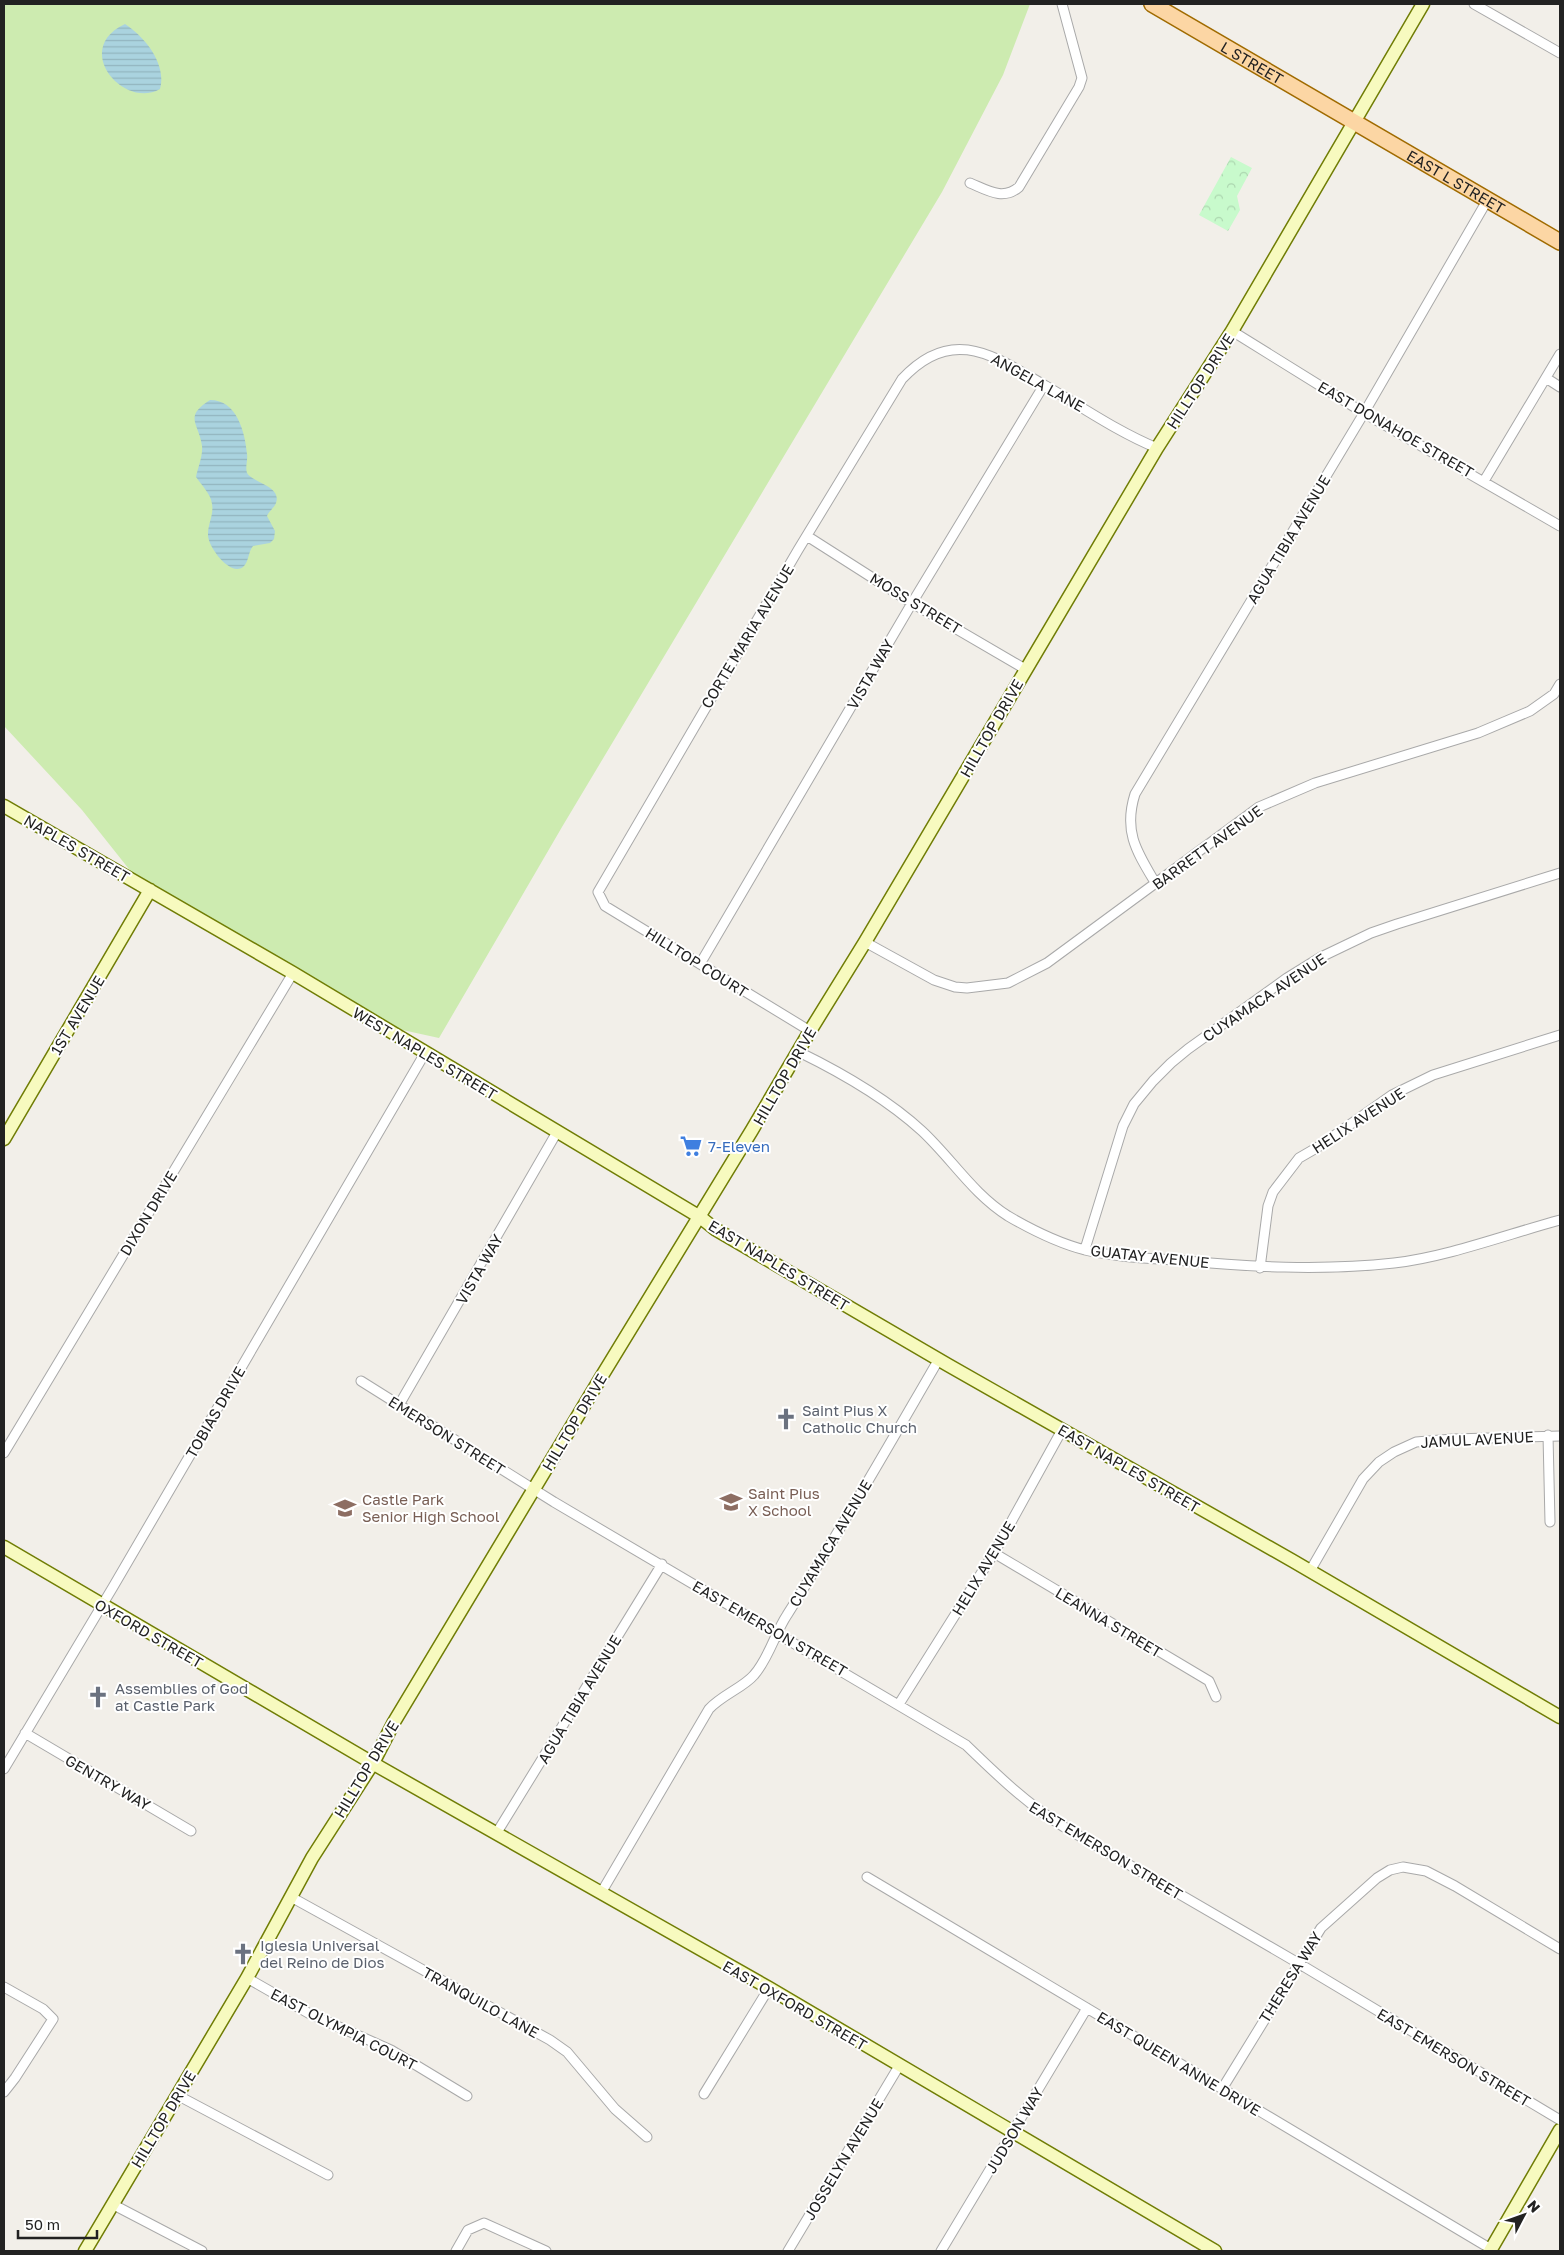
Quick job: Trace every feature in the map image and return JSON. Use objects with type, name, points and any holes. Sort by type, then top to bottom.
[{"type":"main road","name":"L STREET","points":[[1152,4],[1354,121]]},
{"type":"main road","name":"EAST L STREET","points":[[1354,121],[1560,242]]},
{"type":"street","points":[[970,183],[998,195],[1012,193],[1019,187],[1079,87],[1082,78],[1062,4]]},
{"type":"street","name":"HILLTOP DRIVE","points":[[85,2251],[247,1978],[312,1858],[373,1763],[394,1722],[700,1217],[799,1052],[810,1030],[865,942],[1157,448],[1232,331],[1423,4]]},
{"type":"street","points":[[1474,4],[1560,53]]},
{"type":"street","name":"AGUA TIBIA AVENUE","points":[[1156,884],[1137,853],[1131,835],[1130,814],[1135,794],[1364,413],[1488,199]]},
{"type":"street","name":"EAST DONAHOE STREET","points":[[1232,331],[1364,413],[1484,480],[1560,526]]},
{"type":"street","name":"ANGELA LANE","points":[[895,391],[902,379],[917,364],[935,355],[955,350],[976,351],[989,354],[1021,370],[1142,442],[1157,448]]},
{"type":"street","points":[[1484,480],[1560,354]]},
{"type":"street","points":[[1546,378],[1560,387]]},
{"type":"street","name":"VISTA WAY","points":[[700,964],[912,603],[1044,385]]},
{"type":"street","name":"CORTE MARIA AVENUE","points":[[602,883],[895,391]]},
{"type":"street","name":"MOSS STREET","points":[[807,536],[912,603],[1026,669]]},
{"type":"street","name":"BARRETT AVENUE","points":[[865,942],[934,980],[968,988],[1008,983],[1047,963],[1259,807],[1315,783],[1478,733],[1530,711],[1554,694],[1560,684]]},
{"type":"street","name":"NAPLES STREET","points":[[4,806],[150,890]]},
{"type":"street","name":"CUYAMACA AVENUE","points":[[1084,1250],[1123,1126],[1134,1104],[1170,1063],[1287,978],[1321,957],[1371,933],[1396,924],[1560,874]]},
{"type":"street","name":"HILLTOP COURT","points":[[602,883],[598,892],[605,906],[810,1030]]},
{"type":"street","name":"WEST NAPLES STREET","points":[[150,890],[700,1217]]},
{"type":"street","name":"1ST AVENUE","points":[[4,1139],[150,890]]},
{"type":"street","name":"DIXON DRIVE","points":[[4,1453],[292,973]]},
{"type":"street","name":"HELIX AVENUE","points":[[1260,1268],[1271,1199],[1282,1180],[1299,1158],[1318,1147],[1392,1095],[1433,1075],[1560,1035]]},
{"type":"street","name":"GUATAY AVENUE","points":[[799,1052],[872,1092],[903,1116],[931,1140],[983,1198],[1009,1216],[1056,1240],[1084,1250],[1260,1268],[1351,1268],[1427,1258],[1560,1220]]},
{"type":"street","name":"TOBIAS DRIVE","points":[[4,1769],[102,1606],[425,1054]]},
{"type":"street","name":"VISTA WAY","points":[[399,1405],[557,1132]]},
{"type":"street","name":"EAST NAPLES STREET","points":[[700,1217],[715,1229],[1560,1717]]},
{"type":"street","name":"CUYAMACA AVENUE","points":[[601,1893],[709,1709],[719,1698],[754,1676],[777,1632],[939,1359]]},
{"type":"street","name":"EMERSON STREET","points":[[360,1381],[534,1489]]},
{"type":"street","name":"HELIX AVENUE","points":[[899,1704],[994,1553],[1062,1430]]},
{"type":"street","points":[[1548,1435],[1550,1522]]},
{"type":"street","name":"JAMUL AVENUE","points":[[1310,1572],[1362,1479],[1379,1462],[1394,1452],[1416,1442],[1453,1438],[1560,1436]]},
{"type":"street","name":"EAST EMERSON STREET","points":[[534,1489],[966,1745],[1010,1788],[1040,1812],[1298,1963],[1560,2120]]},
{"type":"street","name":"OXFORD STREET","points":[[4,1547],[373,1763]]},
{"type":"street","name":"LEANNA STREET","points":[[994,1553],[1208,1681],[1216,1698]]},
{"type":"street","name":"AGUA TIBIA AVENUE","points":[[496,1834],[662,1564]]},
{"type":"street","name":"GENTRY WAY","points":[[24,1733],[191,1831]]},
{"type":"street","name":"EAST OXFORD STREET","points":[[373,1763],[770,1988],[899,2066],[1215,2251]]},
{"type":"street","name":"THERESA WAY","points":[[1222,2089],[1320,1928],[1377,1878],[1390,1870],[1403,1868],[1426,1871],[1455,1886],[1560,1949]]},
{"type":"street","name":"EAST QUEEN ANNE DRIVE","points":[[867,1877],[1491,2250]]},
{"type":"street","name":"TRANQUILO LANE","points":[[291,1898],[550,2040],[566,2052],[615,2109],[647,2137]]},
{"type":"street","name":"EAST OLYMPIA COURT","points":[[247,1978],[310,2014],[390,2050],[468,2096]]},
{"type":"street","points":[[4,1987],[43,2009],[53,2019],[4,2092]]},
{"type":"street","points":[[704,2094],[770,1988]]},
{"type":"street","name":"JUDSON WAY","points":[[941,2251],[1087,2008]]},
{"type":"street","name":"JOSSELYN AVENUE","points":[[788,2251],[899,2066]]},
{"type":"street","points":[[177,2095],[328,2175]]},
{"type":"street","points":[[1491,2250],[1560,2130]]},
{"type":"street","points":[[112,2204],[202,2251]]},
{"type":"street","points":[[456,2251],[468,2230],[484,2223],[546,2251]]},
{"type":"green space","points":[[4,4],[1030,4],[1003,75],[942,192],[562,827],[439,1038],[366,1022],[148,893],[82,810],[4,726]]},
{"type":"green space","points":[[1231,157],[1252,168],[1237,196],[1240,210],[1228,231],[1199,215]]},
{"type":"water","points":[[125,24],[140,36],[153,52],[160,70],[160,89],[146,93],[132,91],[119,84],[109,74],[103,61],[103,48],[110,35]]},
{"type":"water","points":[[210,400],[219,401],[233,411],[242,427],[246,445],[247,473],[271,489],[277,497],[275,505],[267,516],[275,531],[274,539],[270,543],[253,546],[245,565],[238,569],[232,568],[220,559],[211,546],[208,534],[212,512],[211,500],[196,477],[202,446],[195,416],[197,411]]},
{"type":"place","name":"7-Eleven","points":[[691,1146]]},
{"type":"place","name":"Saint Pius X Catholic Church","points":[[786,1419]]},
{"type":"place","name":"Saint Pius X School","points":[[731,1502]]},
{"type":"place","name":"Castle Park Senior High School","points":[[345,1508]]},
{"type":"place","name":"Assemblies of God at Castle Park","points":[[98,1697]]},
{"type":"place","name":"Iglesia Universal del Reino de Dios","points":[[243,1954]]}]
